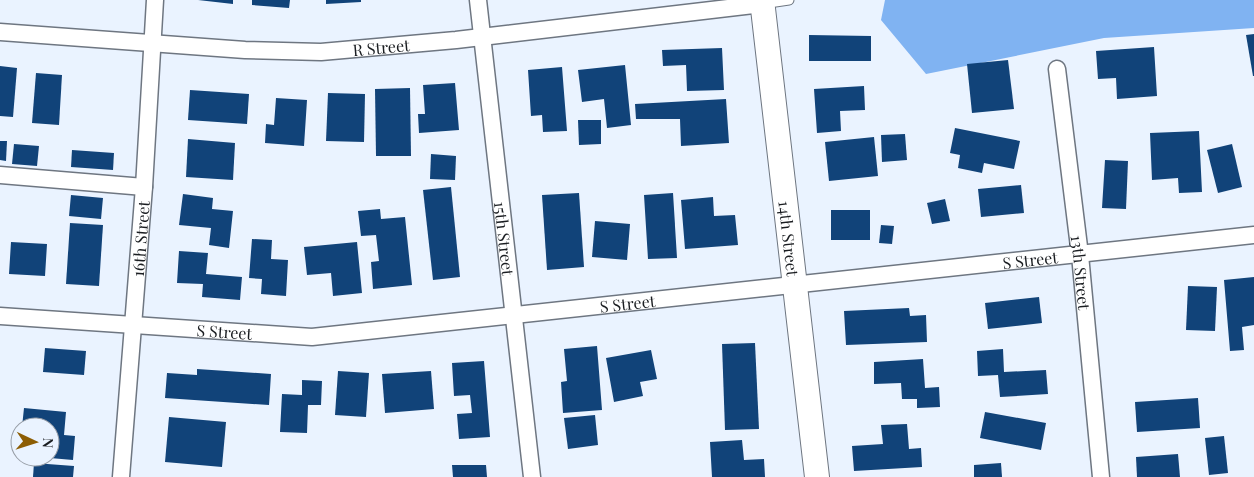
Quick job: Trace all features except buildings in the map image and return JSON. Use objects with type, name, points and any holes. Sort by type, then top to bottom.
[{"type":"street","name":"16th Street","points":[[121,477],[144,186],[155,0]]},
{"type":"street","name":"15th Street","points":[[478,0],[532,477]]},
{"type":"street","name":"R Street","points":[[0,32],[304,53],[482,37],[762,2]]},
{"type":"street","name":"14th Street","points":[[762,2],[817,477]]},
{"type":"street","name":"13th Street","points":[[1056,69],[1080,255],[1101,477]]},
{"type":"street","points":[[0,175],[144,186]]},
{"type":"street","name":"S Street","points":[[0,316],[312,337],[1254,235]]},
{"type":"lane","points":[[762,2],[790,0]]},
{"type":"shaded area","points":[[885,0],[1254,0],[1254,28],[1104,38],[926,74],[881,20]]}]
